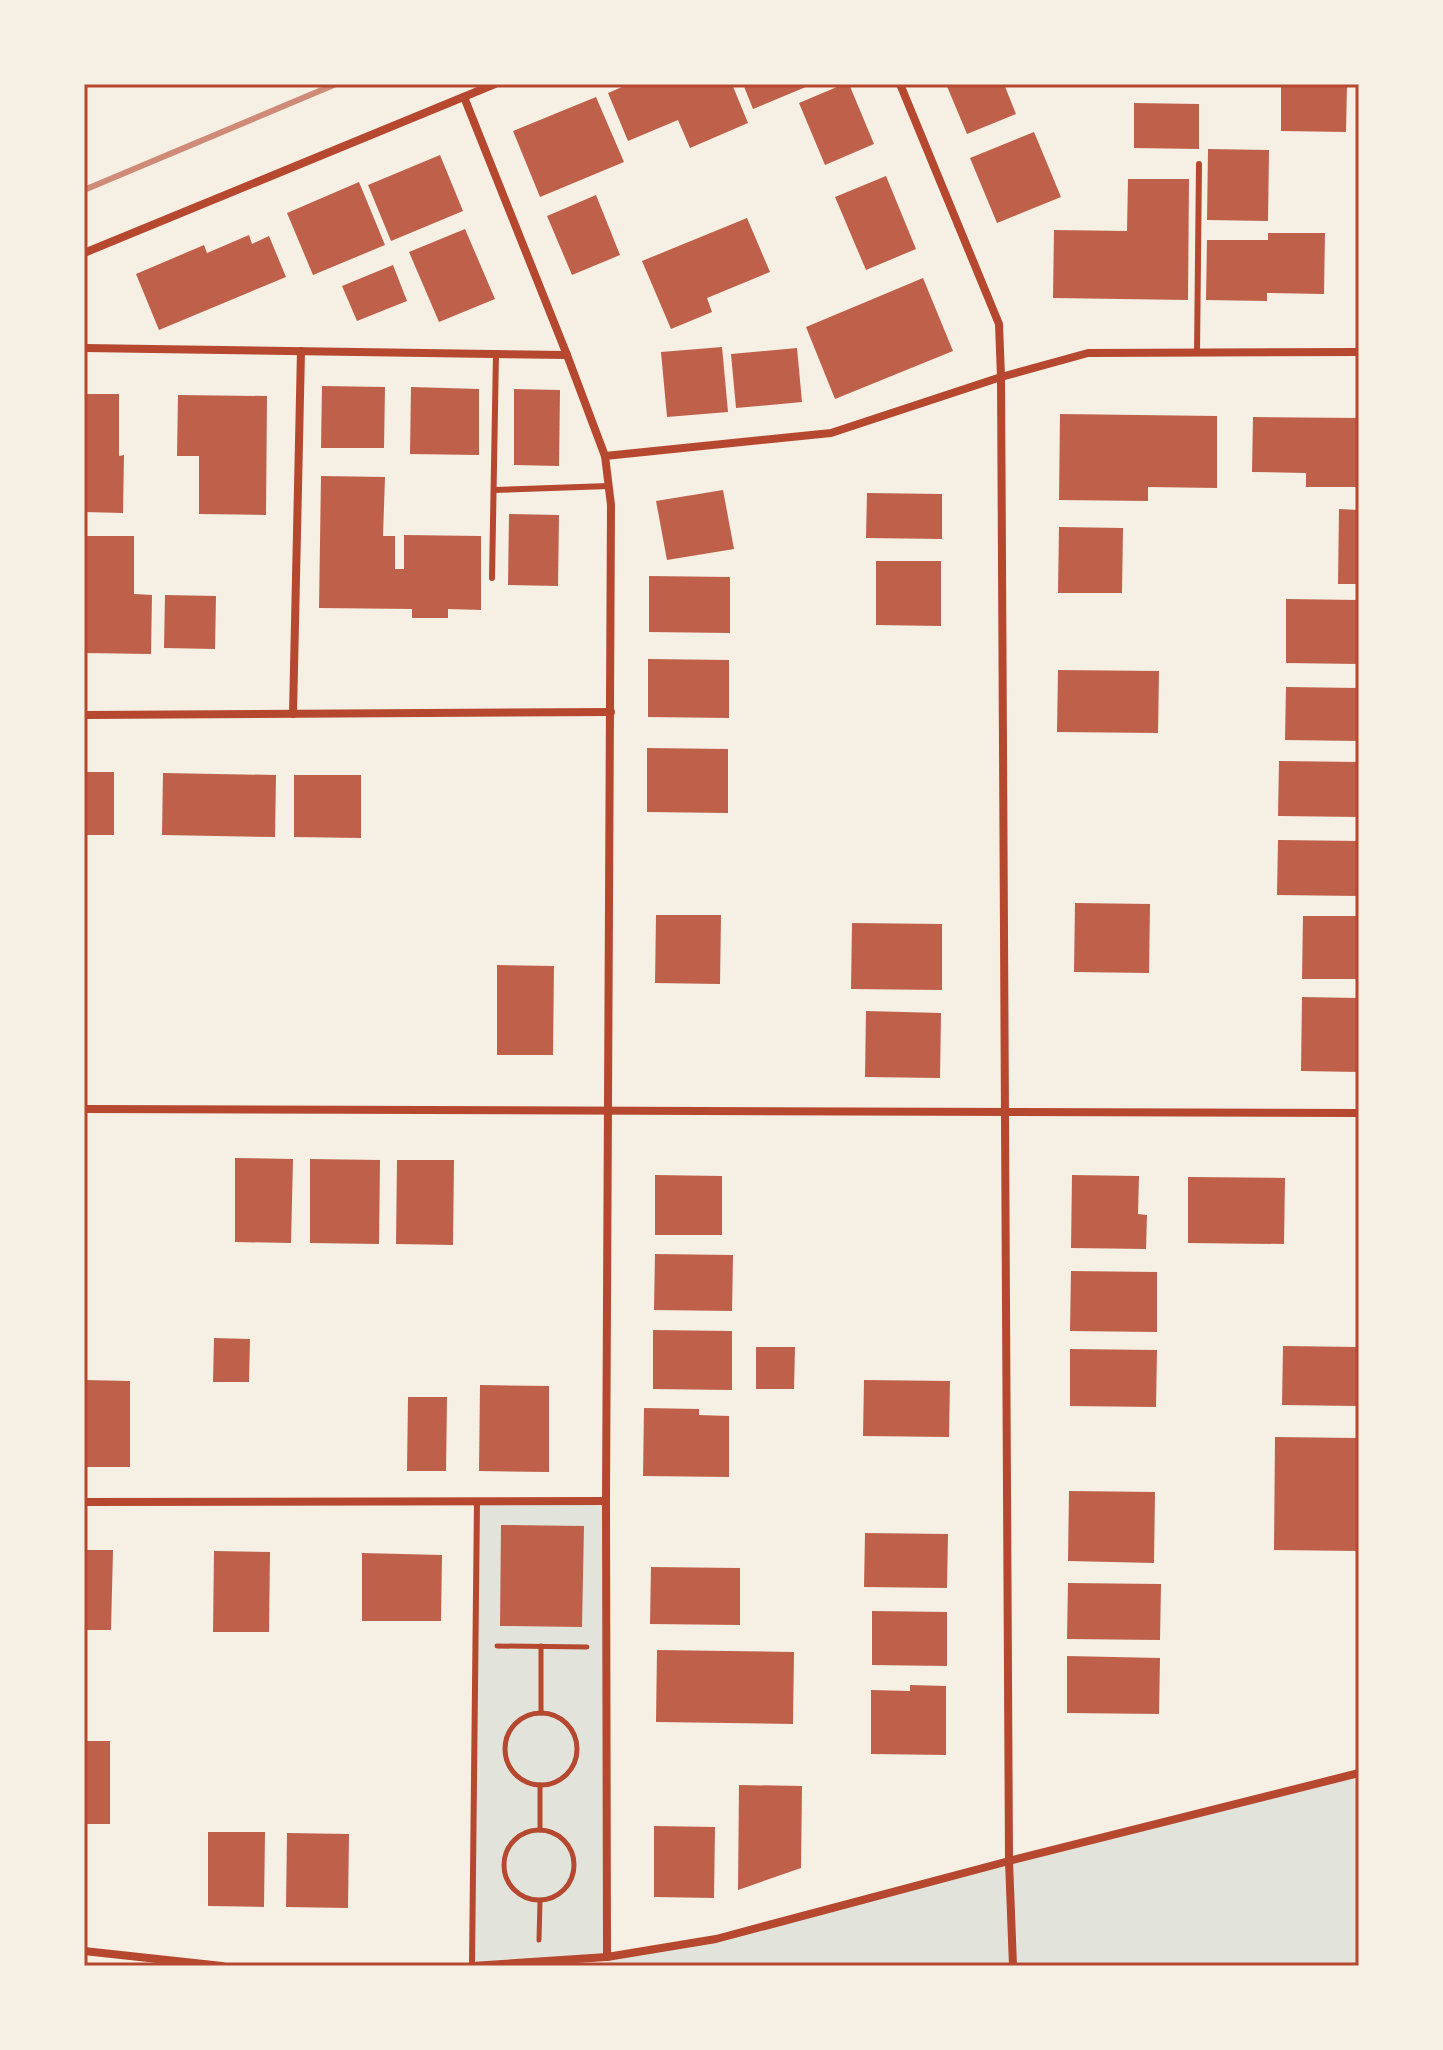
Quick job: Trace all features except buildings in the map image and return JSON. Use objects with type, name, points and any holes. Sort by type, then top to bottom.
[{"type":"street","points":[[84,253],[495,84]]},
{"type":"street","points":[[900,84],[999,324],[1009,1861],[1013,1966]]},
{"type":"street","points":[[464,97],[605,456],[611,505],[607,1957]]},
{"type":"street","points":[[84,348],[567,355]]},
{"type":"street","points":[[293,714],[301,351]]},
{"type":"street","points":[[605,456],[831,433],[1001,377],[1088,353],[1359,352]]},
{"type":"street","points":[[84,715],[611,712]]},
{"type":"street","points":[[84,1109],[1359,1113]]},
{"type":"street","points":[[84,1502],[606,1501]]},
{"type":"street","points":[[472,1966],[607,1957],[716,1939],[1359,1773]]},
{"type":"street","points":[[84,1951],[222,1966]]},
{"type":"lane","points":[[1197,353],[1199,164]]},
{"type":"lane","points":[[492,578],[496,353]]},
{"type":"lane","points":[[494,490],[609,486]]},
{"type":"lane","points":[[472,1966],[477,1501]]},
{"type":"path","points":[[476,1645],[606,1648]]},
{"type":"path","points":[[541,1646],[541,1713]]},
{"type":"path","points":[[541,1713],[552,1715],[570,1728],[577,1749],[570,1770],[552,1783],[540,1785],[520,1778],[512,1769],[505,1749],[507,1738],[520,1720],[541,1713]]},
{"type":"path","points":[[540,1785],[540,1830]]},
{"type":"path","points":[[540,1830],[561,1836],[573,1855],[575,1866],[573,1877],[560,1894],[540,1901],[518,1894],[505,1876],[503,1865],[505,1854],[519,1836],[540,1830]]},
{"type":"path","points":[[539,1961],[540,1901]]},
{"type":"shaded area","points":[[477,1501],[606,1501],[607,1956],[716,1939],[1359,1773],[1359,1966],[607,1966],[607,1957],[472,1966]]},
{"type":"railway","points":[[84,190],[336,84]]}]
